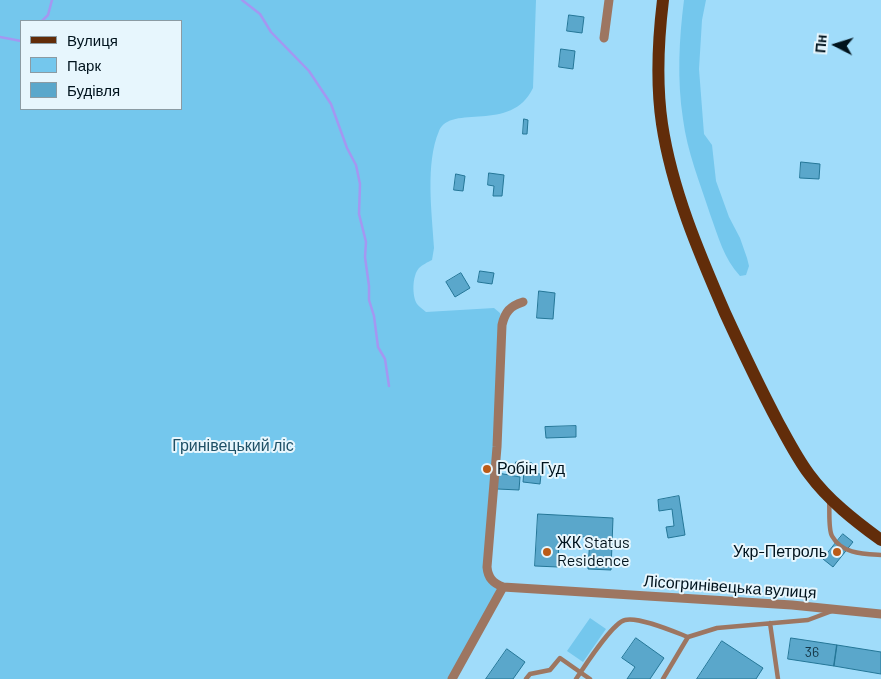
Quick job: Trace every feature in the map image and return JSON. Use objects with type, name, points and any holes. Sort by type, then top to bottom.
[{"type":"main road","points":[[662,0],[659,31],[658,88],[662,125],[682,206],[710,277],[744,356],[794,450],[810,475],[855,522],[881,540]]},
{"type":"street","points":[[604,38],[610,0]]},
{"type":"street","points":[[452,679],[503,586],[495,584],[488,575],[487,567],[497,448],[502,325],[504,315],[508,309],[524,302]]},
{"type":"street","name":"Лісогринівецька вулиця","points":[[503,586],[792,605],[881,614]]},
{"type":"lane","points":[[829,497],[831,534],[837,541],[852,553],[881,555]]},
{"type":"lane","points":[[576,679],[616,624],[626,619],[652,624],[688,637],[717,628],[808,620],[835,609]]},
{"type":"lane","points":[[770,623],[778,679]]},
{"type":"lane","points":[[663,679],[688,637]]},
{"type":"lane","points":[[526,679],[530,674],[550,670],[560,658],[590,679]]},
{"type":"green space","name":"Гринівецький ліс","points":[[0,0],[536,0],[533,88],[523,102],[511,110],[497,114],[456,119],[446,123],[439,131],[432,158],[431,173],[434,248],[432,260],[419,268],[414,281],[415,300],[426,312],[494,308],[500,313],[502,325],[488,575],[503,587],[452,679],[0,679]]},
{"type":"green space","points":[[684,0],[706,0],[702,20],[699,69],[704,134],[712,145],[716,181],[747,258],[749,266],[746,275],[740,276],[734,269],[722,247],[698,179],[685,131],[679,74]]},
{"type":"green space","points":[[590,618],[606,629],[583,662],[567,651]]},
{"type":"building","points":[[569,15],[584,17],[582,33],[567,31]]},
{"type":"building","points":[[561,49],[575,51],[573,69],[559,67]]},
{"type":"building","points":[[524,119],[528,120],[527,134],[523,134]]},
{"type":"building","points":[[801,162],[820,164],[819,179],[800,178]]},
{"type":"building","points":[[489,173],[504,175],[502,196],[493,196],[494,186],[488,185]]},
{"type":"building","points":[[456,174],[465,176],[463,191],[454,190]]},
{"type":"building","points":[[480,271],[494,273],[492,284],[478,282]]},
{"type":"building","points":[[461,273],[470,288],[455,297],[446,282]]},
{"type":"building","points":[[539,291],[555,293],[553,319],[537,318]]},
{"type":"building","points":[[576,426],[576,437],[546,438],[545,427]]},
{"type":"building","points":[[516,462],[532,463],[531,473],[541,474],[540,484],[523,482],[524,471],[515,470]]},
{"type":"building","points":[[498,473],[520,477],[519,490],[497,489]]},
{"type":"building","points":[[679,496],[685,535],[668,538],[666,527],[674,526],[672,509],[659,511],[658,500]]},
{"type":"building","name":"ЖК Status Residence","points":[[538,514],[613,518],[611,570],[588,569],[590,537],[559,536],[558,567],[535,566]]},
{"type":"building","points":[[843,534],[853,542],[833,567],[823,559]]},
{"type":"building","points":[[636,638],[664,658],[650,679],[627,679],[635,667],[622,658]]},
{"type":"building","points":[[791,638],[837,645],[834,666],[788,659]]},
{"type":"building","points":[[722,641],[763,668],[756,679],[697,679]]},
{"type":"building","points":[[837,645],[881,652],[881,674],[834,666]]},
{"type":"building","points":[[507,649],[525,662],[513,679],[486,679]]},
{"type":"waterway","points":[[43,20],[48,15],[52,0]]},
{"type":"waterway","points":[[242,0],[260,14],[271,32],[309,71],[331,104],[347,148],[356,165],[360,184],[359,214],[366,242],[365,257],[369,300],[374,316],[378,347],[385,359],[389,386]]},
{"type":"waterway","points":[[0,37],[20,41]]},
{"type":"place","name":"Робін Гуд","points":[[487,469]]},
{"type":"place","name":"ЖК Status Residence","points":[[547,552]]},
{"type":"place","name":"Укр-Петроль","points":[[837,552]]}]
